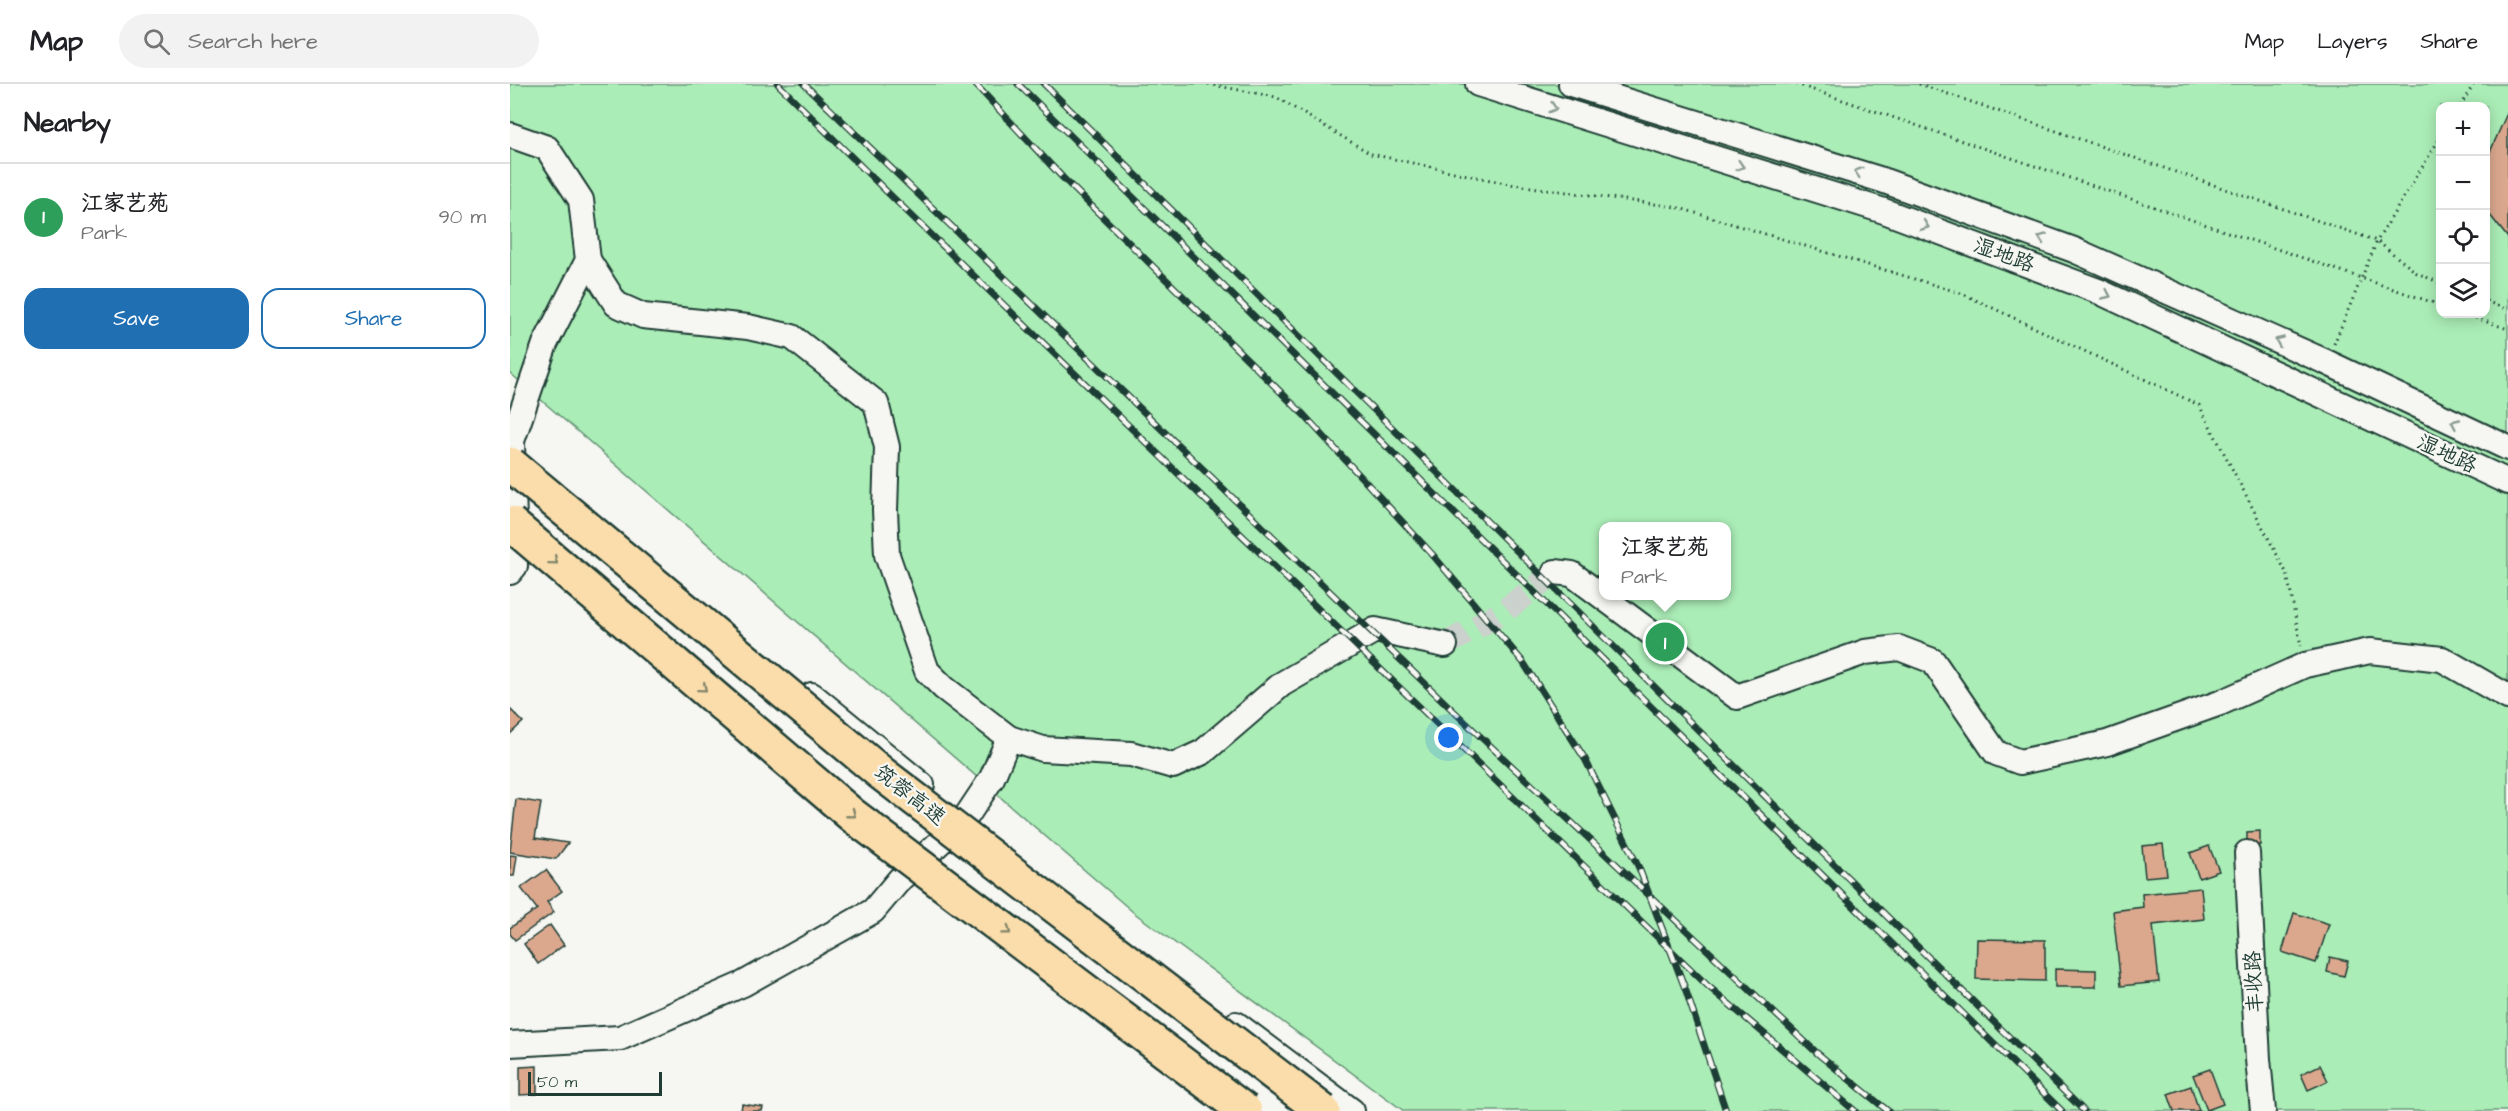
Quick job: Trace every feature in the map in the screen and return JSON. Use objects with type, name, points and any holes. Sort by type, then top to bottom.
[{"type":"highway","name":"筑蓉高速","points":[[511,452],[881,773],[1323,1111]]},
{"type":"highway","points":[[510,523],[852,815],[1245,1111]]},
{"type":"street","name":"湿地路","points":[[1478,84],[1884,211],[2098,291],[2508,482]]},
{"type":"street","name":"湿地路","points":[[1571,84],[1882,180],[2074,250],[2326,362],[2508,448]]},
{"type":"street","points":[[510,135],[547,148],[581,200],[588,260],[616,304],[643,316],[748,327],[792,337],[876,403],[887,447],[886,555],[927,671],[944,688],[1009,738],[1043,749],[1131,754],[1173,766],[1203,752],[1282,684],[1375,630],[1445,645]]},
{"type":"street","points":[[510,572],[515,566],[512,441],[545,344],[588,260]]},
{"type":"street","points":[[511,452],[964,820],[1352,1111]]},
{"type":"street","points":[[1554,572],[1572,574],[1599,594]]},
{"type":"street","points":[[1607,600],[1737,697],[1865,652],[1899,648],[1933,661],[1996,753],[2020,762],[2107,743],[2220,703],[2305,666],[2370,651],[2442,659],[2508,698]]},
{"type":"street","points":[[510,1044],[620,1038],[743,984],[873,911],[900,879],[964,820],[993,778],[1009,738]]},
{"type":"street","name":"丰收路","points":[[2247,853],[2263,1111]]},
{"type":"path","points":[[1208,84],[1276,97],[1371,154],[1509,184],[1676,207],[1961,293],[2199,405],[2287,574],[2305,666]]},
{"type":"path","points":[[1796,84],[2436,304]]},
{"type":"path","points":[[1919,84],[2377,241],[2416,273],[2436,281]]},
{"type":"path","points":[[2463,102],[2474,84]]},
{"type":"path","points":[[2326,362],[2377,241],[2436,145]]},
{"type":"path","points":[[2490,303],[2508,310]]},
{"type":"path","points":[[2476,318],[2508,329]]},
{"type":"green space","points":[[510,84],[2508,84],[2508,1111],[1404,1111],[1133,912],[510,373]]},
{"type":"building","points":[[2508,111],[2508,238],[2490,215],[2490,152]]},
{"type":"building","points":[[510,709],[523,722],[510,734]]},
{"type":"building","points":[[516,799],[541,803],[535,838],[568,843],[556,859],[510,852]]},
{"type":"building","points":[[2260,831],[2260,845],[2247,846],[2247,832]]},
{"type":"building","points":[[2163,844],[2167,875],[2145,877],[2142,846]]},
{"type":"building","points":[[2209,846],[2219,871],[2199,878],[2190,853]]},
{"type":"building","points":[[510,855],[517,856],[514,876],[510,876]]},
{"type":"building","points":[[546,870],[562,891],[547,902],[554,912],[515,940],[510,934],[510,928],[537,909],[521,888]]},
{"type":"building","points":[[2201,888],[2204,919],[2153,925],[2159,982],[2121,986],[2113,911],[2143,907],[2142,894]]},
{"type":"building","points":[[2294,913],[2329,924],[2316,963],[2282,952]]},
{"type":"building","points":[[550,925],[564,945],[538,964],[524,944]]},
{"type":"building","points":[[1977,939],[2045,940],[2045,981],[1976,979]]},
{"type":"building","points":[[2330,957],[2348,961],[2344,976],[2327,972]]},
{"type":"building","points":[[2055,969],[2096,970],[2096,987],[2055,987]]},
{"type":"building","points":[[2320,1065],[2328,1081],[2308,1090],[2301,1074]]},
{"type":"building","points":[[537,1066],[537,1094],[520,1095],[520,1067]]},
{"type":"building","points":[[2210,1069],[2223,1104],[2207,1110],[2193,1075]]},
{"type":"building","points":[[2191,1086],[2199,1111],[2174,1111],[2168,1094]]},
{"type":"building","points":[[742,1104],[763,1107],[762,1111],[741,1111]]},
{"type":"tunnel","points":[[1445,645],[1504,611],[1555,572]]},
{"type":"railway","points":[[778,84],[1708,986],[1855,1111]]},
{"type":"railway","points":[[804,84],[1466,723],[1817,1053],[1888,1111]]},
{"type":"railway","points":[[975,84],[1063,178],[1304,415],[1432,554],[1523,662],[1585,759],[1639,868],[1686,991],[1726,1111]]},
{"type":"railway","points":[[1018,84],[2062,1111]]},
{"type":"railway","points":[[1044,84],[2084,1111]]},
{"type":"place","name":"江家艺苑","points":[[1665,642]]}]
